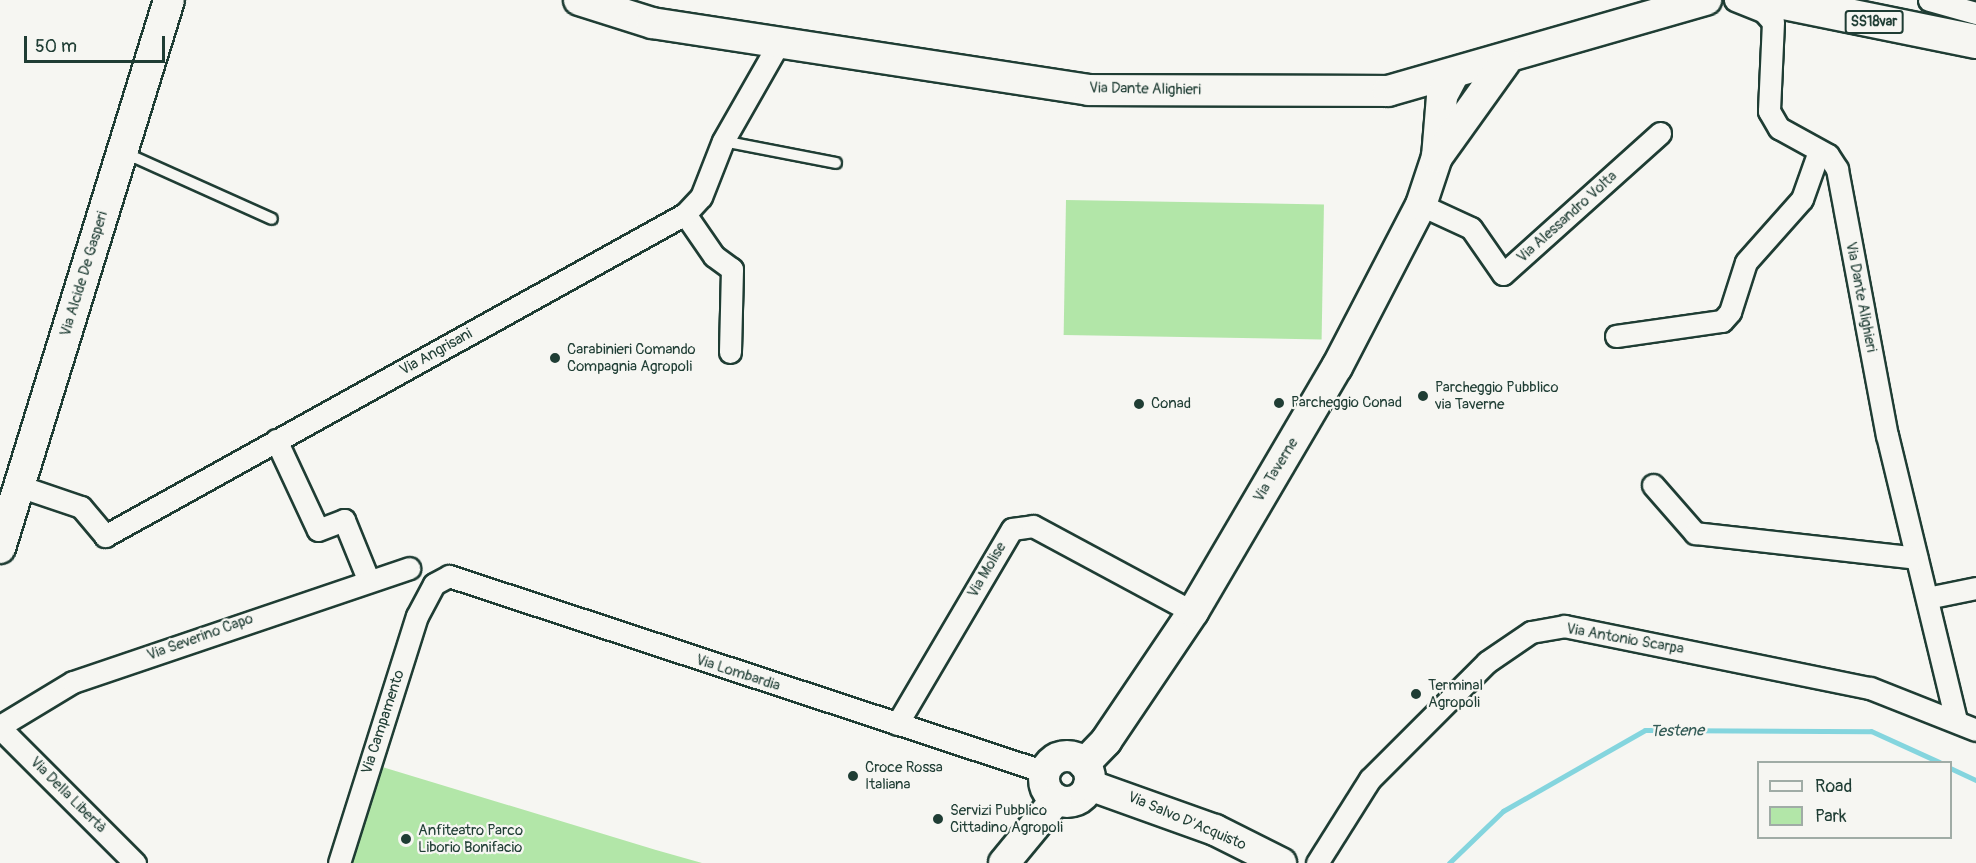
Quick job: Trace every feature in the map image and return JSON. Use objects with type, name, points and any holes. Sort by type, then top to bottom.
[{"type":"highway","name":"SS18var","points":[[1773,0],[1976,41]]},
{"type":"street","name":"Via Alcide De Gasperi","points":[[0,548],[169,0]]},
{"type":"street","name":"Via Dante Alighieri","points":[[579,0],[652,23],[1088,90],[1388,91],[1505,62],[1706,0]]},
{"type":"street","name":"Via Dante Alighieri","points":[[1735,0],[1764,12],[1773,22],[1769,111],[1779,129],[1819,151],[1837,168],[1887,435],[1927,598]]},
{"type":"street","points":[[1929,0],[1976,13]]},
{"type":"street","name":"Via Angrisani","points":[[19,486],[81,507],[105,536],[685,214],[701,197],[723,141],[780,41]]},
{"type":"street","name":"Via Taverne","points":[[1087,774],[1106,741],[1193,612],[1337,367],[1421,205],[1444,137],[1505,62]]},
{"type":"street","name":"Via Taverne","points":[[1444,137],[1442,96],[1454,73]]},
{"type":"street","points":[[1388,91],[1430,113],[1444,137]]},
{"type":"street","name":"Via Alessandro Volta","points":[[1421,205],[1471,228],[1503,274],[1659,133]]},
{"type":"street","points":[[1616,336],[1722,321],[1730,312],[1746,262],[1802,199],[1819,151]]},
{"type":"street","points":[[685,214],[698,236],[732,269],[730,352]]},
{"type":"street","points":[[276,440],[318,530],[344,520],[368,579]]},
{"type":"street","points":[[1653,485],[1695,533],[1917,558]]},
{"type":"street","name":"Via Molise","points":[[897,724],[1012,529],[1034,526],[1193,612]]},
{"type":"street","name":"Via Severino Capo","points":[[0,727],[73,682],[368,579],[409,568]]},
{"type":"street","name":"Via Lombardia","points":[[434,584],[449,576],[468,581],[1045,772]]},
{"type":"street","name":"Via Campamento","points":[[339,863],[417,616],[434,584]]},
{"type":"street","points":[[1956,721],[1927,598],[1976,588]]},
{"type":"street","name":"Via Antonio Scarpa","points":[[1317,863],[1371,779],[1486,662],[1531,632],[1564,626],[1814,675],[1870,688],[1976,730]]},
{"type":"street","name":"Via Della Libertà","points":[[0,727],[135,863]]},
{"type":"street","points":[[1065,756],[1087,774],[1076,800],[1056,800],[1044,785],[1045,772],[1065,756]]},
{"type":"street","name":"Via Salvo D'Acquisto","points":[[1087,774],[1204,825],[1281,863]]},
{"type":"street","points":[[1004,863],[1056,800]]},
{"type":"lane","points":[[723,141],[836,163]]},
{"type":"lane","points":[[122,152],[272,219]]},
{"type":"green space","points":[[1066,200],[1324,205],[1322,339],[1064,335]]},
{"type":"green space","points":[[379,766],[656,850],[702,863],[349,863]]},
{"type":"waterway","name":"Testene","points":[[1449,863],[1503,811],[1645,730],[1871,731],[1937,761]]},
{"type":"waterway","name":"Testene","points":[[1952,769],[1976,780]]},
{"type":"place","name":"Carabinieri Comando Compagnia Agropoli","points":[[555,358]]},
{"type":"place","name":"Parcheggio Pubblico via Taverne","points":[[1423,396]]},
{"type":"place","name":"Parcheggio Conad","points":[[1279,403]]},
{"type":"place","name":"Conad","points":[[1139,404]]},
{"type":"place","name":"Terminal Agropoli","points":[[1416,694]]},
{"type":"place","name":"Croce Rossa Italiana","points":[[853,776]]},
{"type":"place","name":"Servizi Pubblico Cittadino Agropoli","points":[[938,819]]},
{"type":"place","name":"Anfiteatro Parco Liborio Bonifacio","points":[[406,839]]}]
